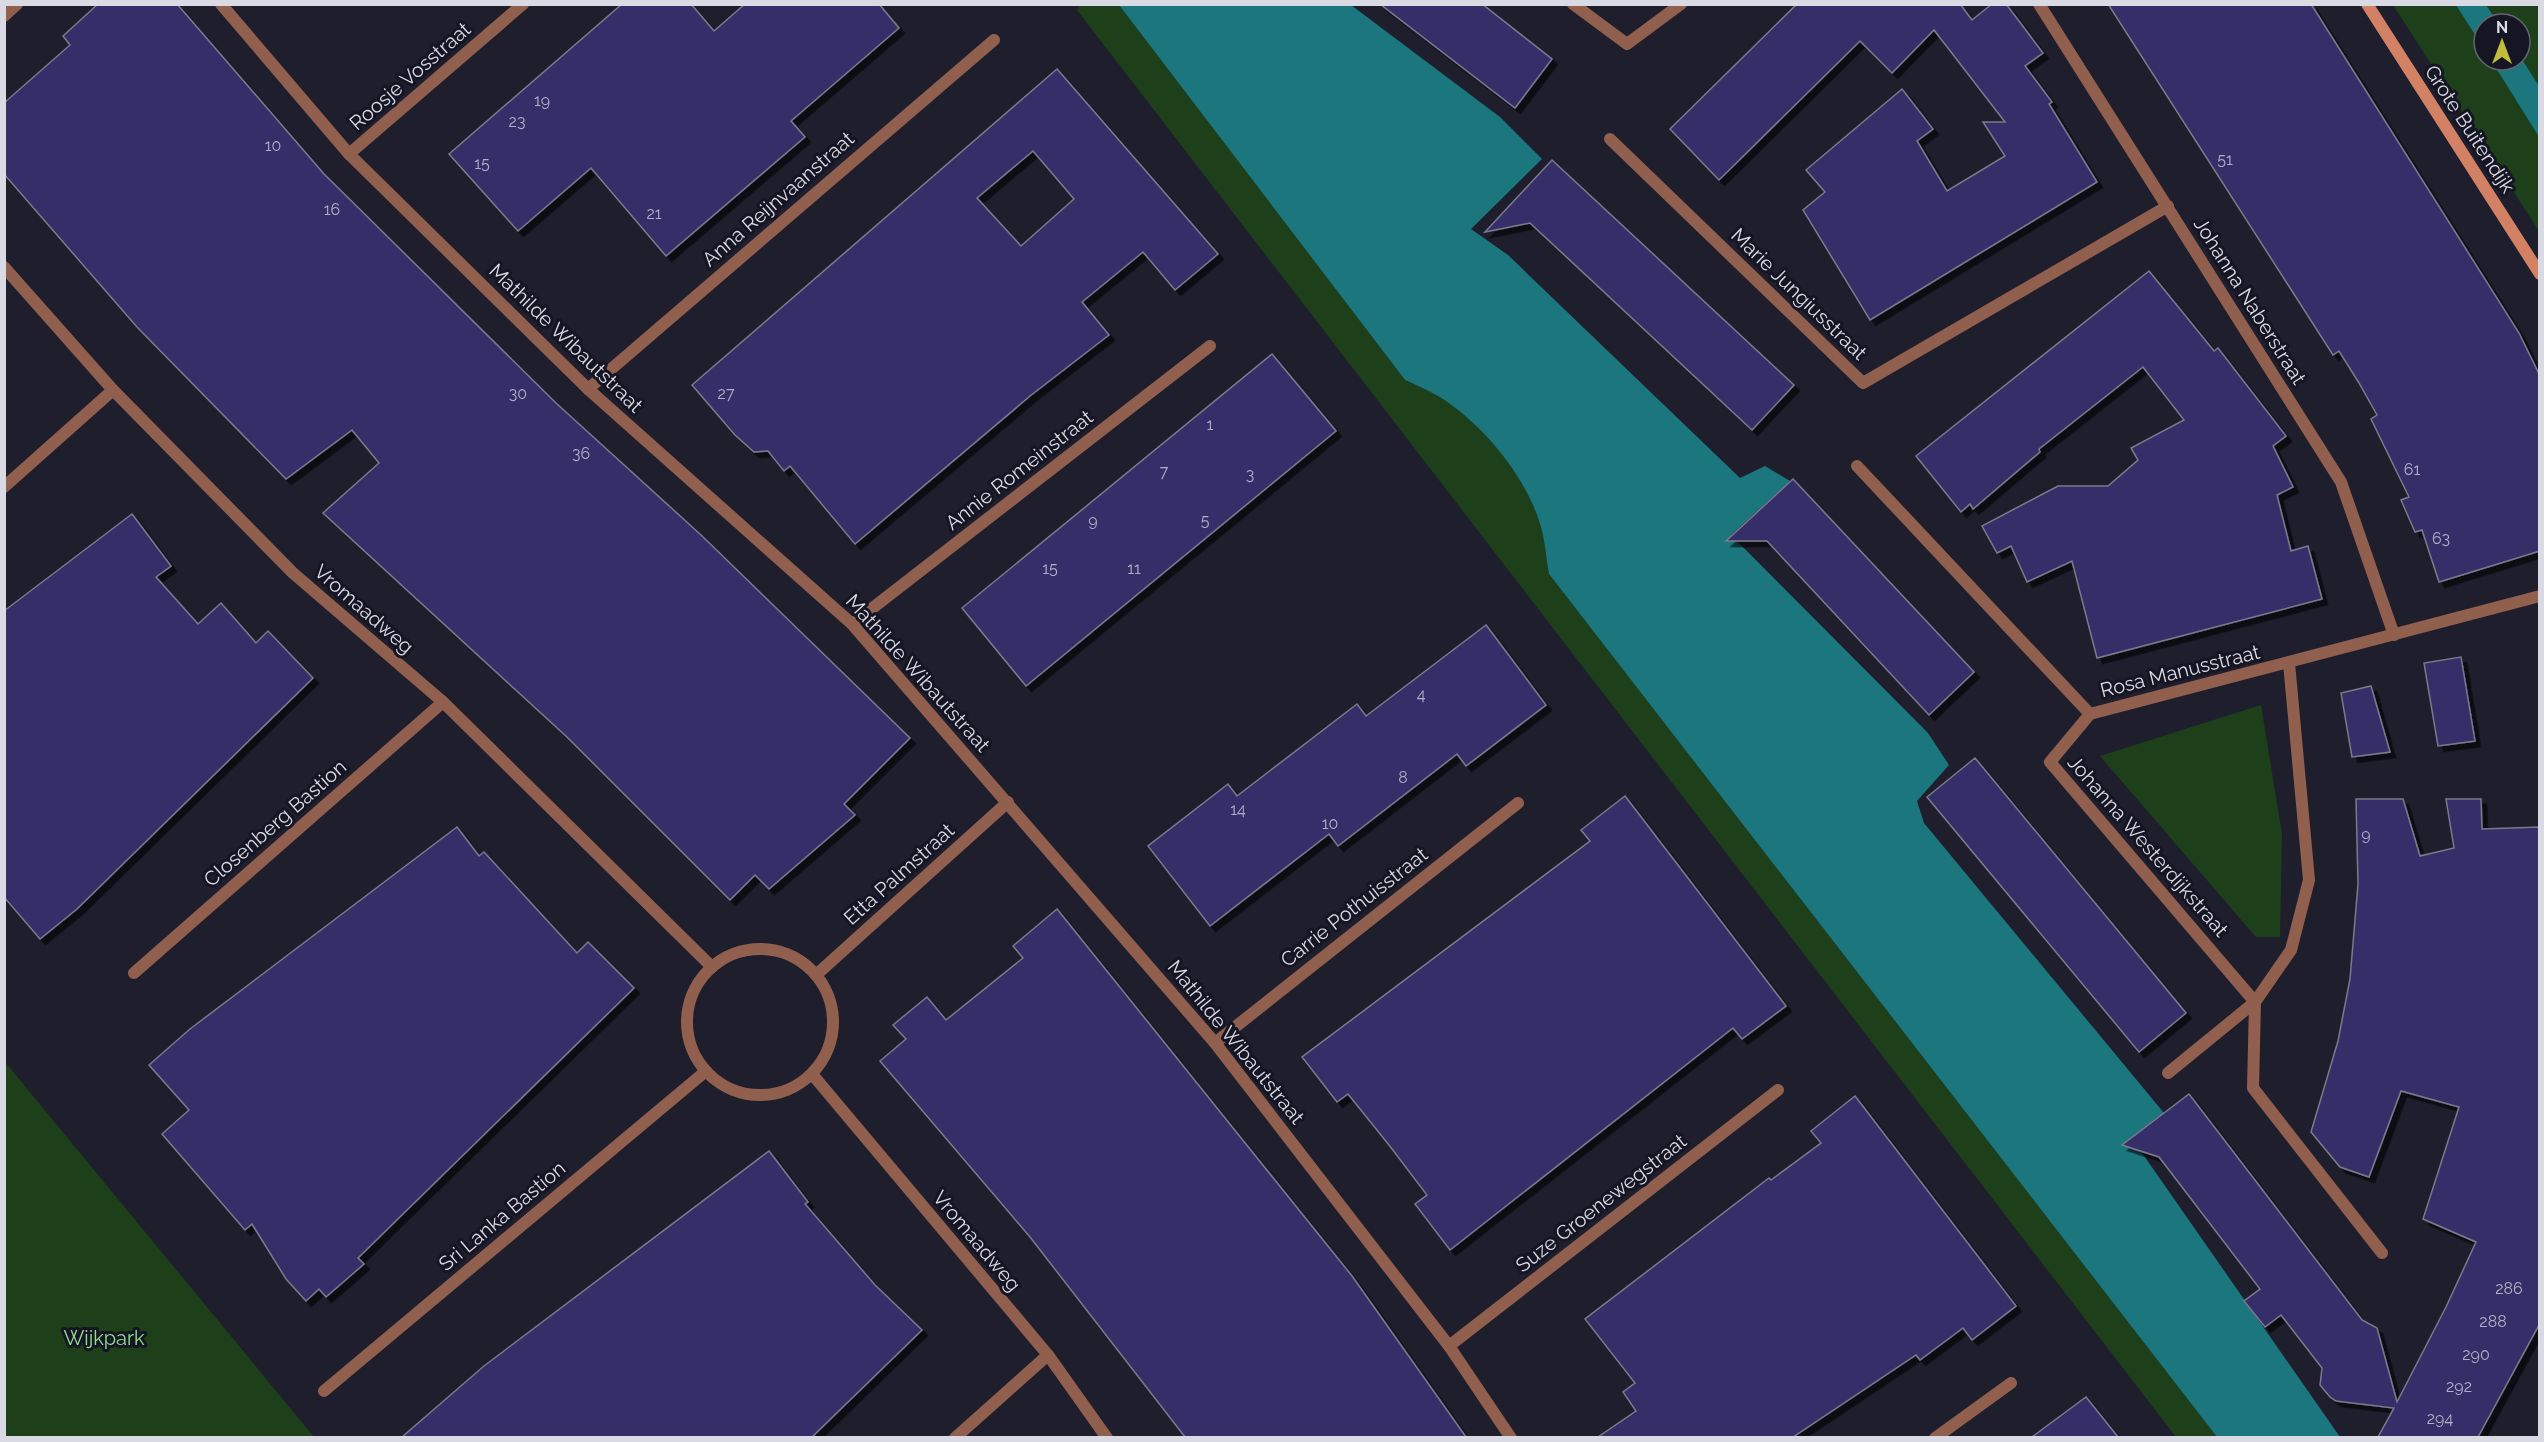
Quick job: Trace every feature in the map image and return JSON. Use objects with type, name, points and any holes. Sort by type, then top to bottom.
[{"type":"street","points":[[4,16],[17,4]]},
{"type":"street","name":"Mathilde Wibautstraat","points":[[221,4],[349,154],[588,389],[852,624],[1215,1042],[1449,1346],[1511,1437]]},
{"type":"street","name":"Roosje Vosstraat","points":[[349,154],[523,4]]},
{"type":"street","points":[[1573,4],[1627,45],[1681,4]]},
{"type":"street","name":"Johanna Naberstraat","points":[[2039,4],[2340,482],[2394,635]]},
{"type":"street","name":"Grote Buitendijk","points":[[2367,4],[2540,274]]},
{"type":"street","name":"Anna Reijnvaanstraat","points":[[588,389],[994,40]]},
{"type":"street","name":"Marie Jungiusstraat","points":[[1610,139],[1863,382],[2168,206]]},
{"type":"street","name":"Vromaadweg","points":[[4,267],[113,390],[293,573],[443,702],[712,967]]},
{"type":"street","name":"Annie Romeinstraat","points":[[852,624],[1210,346]]},
{"type":"street","points":[[4,487],[113,390]]},
{"type":"street","name":"Rosa Manusstraat","points":[[1857,466],[2090,714],[2540,596]]},
{"type":"street","points":[[2168,1073],[2255,1002],[2291,950],[2309,880],[2289,663]]},
{"type":"street","name":"Closenberg Bastion","points":[[134,973],[443,702]]},
{"type":"street","name":"Johanna Westerdijkstraat","points":[[2090,714],[2050,762],[2255,1002]]},
{"type":"street","name":"Etta Palmstraat","points":[[816,975],[1008,802]]},
{"type":"street","name":"Carrie Pothuisstraat","points":[[1215,1042],[1518,803]]},
{"type":"street","points":[[755,949],[772,950],[788,954],[816,975],[831,1002],[833,1031],[826,1055],[812,1074],[798,1085],[783,1092],[760,1095],[737,1092],[720,1084],[706,1071],[695,1055],[689,1037],[687,1016],[692,996],[712,967],[732,954],[755,949]]},
{"type":"street","points":[[2255,1002],[2253,1088],[2382,1253]]},
{"type":"street","name":"Sri Lanka Bastion","points":[[324,1391],[706,1071]]},
{"type":"street","name":"Vromaadweg","points":[[812,1074],[1048,1355],[1107,1437]]},
{"type":"street","name":"Suze Groenewegstraat","points":[[1449,1346],[1778,1090]]},
{"type":"street","points":[[955,1437],[1048,1355]]},
{"type":"street","points":[[1935,1437],[2011,1383]]},
{"type":"green space","points":[[1080,5],[1119,5],[1405,380],[1430,391],[1454,407],[1486,435],[1500,452],[1524,487],[1533,506],[1542,530],[1549,574],[2217,1437],[2176,1437],[1077,10]]},
{"type":"green space","points":[[2393,5],[2456,5],[2472,30],[2472,72],[2498,72],[2539,137],[2539,231]]},
{"type":"green space","points":[[2486,5],[2539,5],[2539,86],[2530,72],[2532,72],[2532,12],[2491,12]]},
{"type":"green space","points":[[2261,705],[2282,834],[2280,937],[2256,937],[2100,756]]},
{"type":"green space","name":"Wijkpark","points":[[5,1062],[314,1437],[5,1437]]},
{"type":"shaded area","points":[[1119,5],[1351,5],[1500,117],[1542,159],[1471,229],[1508,255],[1740,478],[1765,466],[1790,481],[1731,535],[1928,733],[1949,765],[1917,801],[1924,823],[2164,1113],[2133,1140],[2340,1437],[2217,1437],[1549,574],[1542,530],[1533,506],[1513,469],[1500,452],[1486,435],[1454,407],[1405,380]]},
{"type":"shaded area","points":[[2456,5],[2486,5],[2491,12],[2472,12],[2472,30]]},
{"type":"shaded area","points":[[2498,72],[2530,72],[2539,86],[2539,137]]},
{"type":"building","points":[[98,4],[177,4],[324,174],[557,404],[701,535],[910,738],[844,804],[855,815],[769,889],[755,875],[730,900],[567,737],[323,513],[379,463],[352,430],[286,479],[137,327],[4,174],[4,103],[70,45],[63,36]]},
{"type":"building","points":[[622,4],[691,4],[714,31],[745,4],[879,4],[899,28],[791,121],[805,137],[666,256],[591,168],[518,231],[449,154]]},
{"type":"building","points":[[1380,4],[1482,4],[1552,59],[1515,108]]},
{"type":"building","points":[[1797,4],[1960,4],[1972,20],[1992,4],[2006,4],[2043,53],[2025,66],[2052,102],[2049,104],[2097,182],[1870,320],[1803,210],[1825,192],[1806,170],[1902,89],[1933,129],[1917,141],[1947,191],[2005,156],[1983,122],[2005,122],[1934,30],[1892,73],[1860,41],[1719,180],[1670,129]]},
{"type":"building","points":[[2108,4],[2311,4],[2519,333],[2540,376],[2540,551],[2439,582],[2422,530],[2415,532],[2401,500],[2409,497],[2371,419],[2377,415],[2359,383],[2339,351],[2333,355]]},
{"type":"building","points":[[1057,69],[1218,254],[1175,290],[1143,252],[1082,302],[1109,335],[1030,396],[855,544],[790,466],[784,471],[768,451],[754,452],[735,435],[692,385]],"holes":[[[1033,151],[1074,199],[1021,246],[977,198]]]},
{"type":"building","points":[[1552,160],[1794,385],[1752,430],[1530,223],[1485,232]]},
{"type":"building","points":[[2149,271],[2214,351],[2218,348],[2286,436],[2273,446],[2293,487],[2277,495],[2291,551],[2308,546],[2322,599],[2097,658],[2072,561],[2027,582],[2011,546],[1997,553],[1982,526],[2058,486],[2108,486],[2138,460],[2131,448],[2184,420],[2143,367],[2039,449],[2040,452],[1973,509],[1970,504],[1961,512],[1916,456]]},
{"type":"building","points":[[1272,354],[1336,431],[1026,686],[962,608]]},
{"type":"building","points":[[1793,479],[1974,672],[1929,715],[1767,541],[1726,541]]},
{"type":"building","points":[[132,514],[171,566],[156,577],[198,624],[221,603],[256,643],[268,631],[313,678],[77,909],[40,939],[4,897],[4,611]]},
{"type":"building","points":[[1486,625],[1546,705],[1466,766],[1457,754],[1338,846],[1329,834],[1210,926],[1148,846],[1228,784],[1237,796],[1357,704],[1366,716]]},
{"type":"building","points":[[2461,657],[2475,741],[2438,746],[2424,663]]},
{"type":"building","points":[[2371,686],[2390,752],[2352,757],[2341,693]]},
{"type":"building","points":[[1975,758],[2186,1013],[2139,1052],[1927,797]]},
{"type":"building","points":[[1625,796],[1786,1006],[1742,1039],[1733,1028],[1450,1250],[1415,1204],[1427,1195],[1389,1145],[1348,1094],[1337,1102],[1302,1057],[1590,841],[1581,830]]},
{"type":"building","points":[[2356,799],[2403,799],[2420,856],[2454,848],[2446,799],[2481,799],[2482,829],[2540,827],[2540,1323],[2478,1437],[2378,1437],[2394,1408],[2336,1401],[2330,1397],[2320,1385],[2322,1368],[2281,1315],[2265,1327],[2244,1301],[2260,1289],[2159,1157],[2122,1145],[2189,1094],[2362,1320],[2377,1328],[2397,1402],[2446,1307],[2476,1242],[2423,1219],[2459,1107],[2401,1091],[2369,1177],[2340,1167],[2311,1132],[2338,1041],[2350,979],[2358,884]]},
{"type":"building","points":[[457,827],[479,856],[484,852],[577,953],[588,942],[634,988],[358,1258],[364,1264],[326,1297],[319,1289],[306,1301],[286,1279],[252,1224],[245,1230],[162,1134],[189,1110],[149,1065],[190,1029]]},
{"type":"building","points":[[1057,909],[1352,1276],[1466,1437],[1185,1437],[1030,1237],[880,1061],[906,1039],[893,1025],[927,997],[946,1020],[1023,958],[1013,946]]},
{"type":"building","points":[[1855,1096],[2016,1306],[1972,1340],[1963,1328],[1920,1360],[1916,1355],[1793,1437],[1598,1437],[1636,1411],[1623,1392],[1635,1383],[1585,1319],[1769,1178],[1771,1180],[1821,1143],[1811,1131]]},
{"type":"building","points":[[769,1151],[808,1202],[805,1204],[875,1285],[922,1330],[812,1437],[402,1437],[484,1366]]},
{"type":"building","points":[[2086,1397],[2118,1437],[2032,1437]]}]
